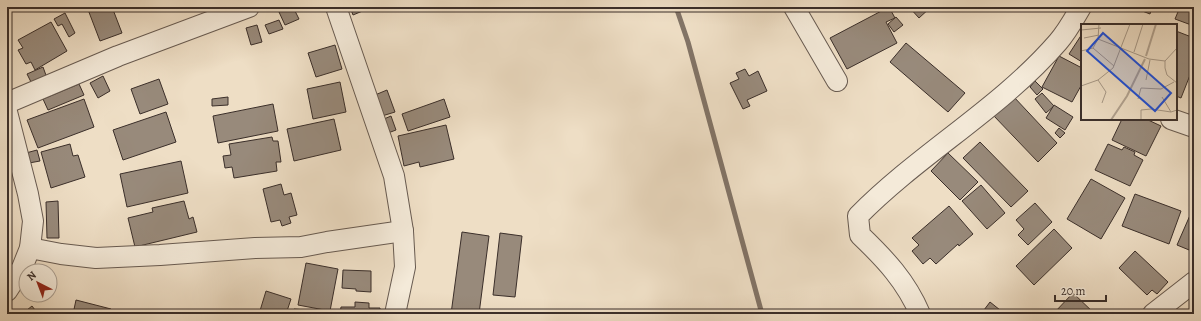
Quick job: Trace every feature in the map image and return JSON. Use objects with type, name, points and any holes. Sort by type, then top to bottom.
[{"type":"street","points":[[7,103],[118,56],[249,7]]},
{"type":"street","points":[[336,7],[394,176],[403,231],[405,267],[395,314]]},
{"type":"street","points":[[794,7],[837,81]]},
{"type":"street","points":[[920,314],[914,300],[904,284],[883,257],[860,235],[858,216],[900,177],[1010,90],[1038,64],[1059,41],[1081,7]]},
{"type":"street","points":[[7,112],[28,194],[33,221],[30,248],[22,268],[7,291]]},
{"type":"street","points":[[1174,120],[1194,127]]},
{"type":"street","points":[[30,248],[61,254],[96,258],[255,248],[301,247],[403,231]]},
{"type":"street","points":[[1153,314],[1194,282]]},
{"type":"building","points":[[87,7],[112,7],[122,33],[100,41]]},
{"type":"building","points":[[289,7],[293,7],[299,19],[285,25],[279,12]]},
{"type":"building","points":[[350,7],[372,7],[353,15]]},
{"type":"building","points":[[889,7],[895,18],[886,22],[897,43],[847,69],[830,38]]},
{"type":"building","points":[[909,7],[931,7],[919,18]]},
{"type":"building","points":[[1132,7],[1152,7],[1150,14]]},
{"type":"building","points":[[1180,7],[1194,7],[1194,26],[1175,19]]},
{"type":"building","points":[[65,13],[75,33],[69,37],[62,24],[58,26],[54,19]]},
{"type":"building","points":[[896,17],[903,25],[894,32],[888,24]]},
{"type":"building","points":[[279,20],[283,29],[269,34],[265,25]]},
{"type":"building","points":[[51,22],[67,51],[35,70],[31,62],[26,64],[18,50],[23,48],[18,40]]},
{"type":"building","points":[[257,25],[262,42],[251,45],[246,28]]},
{"type":"building","points":[[1177,31],[1194,38],[1194,65],[1181,98],[1177,96]]},
{"type":"building","points":[[1081,36],[1081,61],[1069,54]]},
{"type":"building","points":[[906,43],[965,93],[948,112],[890,62]]},
{"type":"building","points":[[335,45],[342,69],[316,77],[308,53]]},
{"type":"building","points":[[1059,56],[1081,67],[1081,86],[1072,102],[1042,87]]},
{"type":"building","points":[[43,67],[47,78],[32,84],[27,74]]},
{"type":"building","points":[[745,69],[749,76],[758,71],[767,91],[747,100],[750,106],[743,109],[730,83],[739,79],[736,73]]},
{"type":"building","points":[[103,76],[110,91],[98,98],[90,83]]},
{"type":"building","points":[[159,79],[168,104],[140,114],[131,89]]},
{"type":"building","points":[[1035,81],[1043,89],[1037,95],[1030,87]]},
{"type":"building","points":[[340,82],[346,112],[313,119],[307,89]]},
{"type":"building","points":[[79,84],[84,95],[48,110],[43,99]]},
{"type":"building","points":[[387,90],[395,112],[382,116],[375,95]]},
{"type":"building","points":[[1042,93],[1054,106],[1046,113],[1035,99]]},
{"type":"building","points":[[1013,96],[1057,143],[1038,162],[993,115]]},
{"type":"building","points":[[228,97],[228,105],[212,106],[212,99]]},
{"type":"building","points":[[84,99],[94,127],[38,148],[27,120]]},
{"type":"building","points":[[444,99],[450,117],[408,131],[402,114]]},
{"type":"building","points":[[273,104],[278,131],[218,143],[213,116]]},
{"type":"building","points":[[1054,105],[1073,117],[1065,130],[1046,118]]},
{"type":"building","points":[[166,112],[176,142],[123,160],[113,130]]},
{"type":"building","points":[[391,116],[396,130],[388,133],[384,119]]},
{"type":"building","points":[[334,119],[341,150],[294,161],[287,129]]},
{"type":"building","points":[[1122,120],[1148,120],[1161,126],[1146,156],[1112,140]]},
{"type":"building","points":[[446,125],[454,159],[420,167],[419,162],[404,166],[398,136]]},
{"type":"building","points":[[1059,128],[1065,133],[1060,138],[1055,133]]},
{"type":"building","points":[[272,137],[273,141],[278,141],[281,162],[276,162],[277,171],[234,178],[232,167],[225,168],[223,156],[231,155],[229,144]]},
{"type":"building","points":[[980,142],[1028,191],[1011,207],[963,158]]},
{"type":"building","points":[[70,144],[73,156],[78,155],[85,177],[51,188],[41,152]]},
{"type":"building","points":[[1108,144],[1122,150],[1124,147],[1135,152],[1134,155],[1143,160],[1130,186],[1095,170]]},
{"type":"building","points":[[37,150],[40,161],[29,163],[26,153]]},
{"type":"building","points":[[948,153],[978,182],[960,200],[931,171]]},
{"type":"building","points":[[181,161],[188,193],[127,207],[120,174]]},
{"type":"building","points":[[1091,179],[1125,198],[1101,239],[1067,219]]},
{"type":"building","points":[[281,184],[284,195],[291,193],[297,215],[289,217],[291,223],[282,226],[280,220],[271,222],[263,189]]},
{"type":"building","points":[[981,185],[1005,213],[987,229],[962,201]]},
{"type":"building","points":[[1135,194],[1181,211],[1169,244],[1122,226]]},
{"type":"building","points":[[58,201],[59,238],[47,238],[46,202]]},
{"type":"building","points":[[184,201],[189,219],[193,217],[197,232],[135,247],[128,218],[153,212],[152,208]]},
{"type":"building","points":[[1035,203],[1052,222],[1028,245],[1018,235],[1024,229],[1016,220]]},
{"type":"building","points":[[949,206],[973,234],[959,246],[958,244],[936,264],[930,258],[923,264],[912,251],[919,245],[912,238]]},
{"type":"building","points":[[1191,213],[1194,215],[1194,252],[1177,245]]},
{"type":"building","points":[[1054,229],[1072,248],[1034,285],[1016,266]]},
{"type":"building","points":[[462,232],[489,236],[479,314],[451,314]]},
{"type":"building","points":[[500,233],[522,236],[515,297],[493,295]]},
{"type":"building","points":[[1135,251],[1168,282],[1157,294],[1152,290],[1147,295],[1119,268]]},
{"type":"building","points":[[306,263],[338,269],[330,311],[298,305]]},
{"type":"building","points":[[343,270],[371,271],[371,292],[342,288]]},
{"type":"building","points":[[266,291],[291,299],[286,314],[259,314]]},
{"type":"building","points":[[1073,293],[1095,314],[1053,314]]},
{"type":"building","points":[[76,300],[111,309],[110,314],[73,314]]},
{"type":"building","points":[[355,302],[369,303],[369,308],[380,308],[380,314],[340,314],[341,307],[355,307]]},
{"type":"building","points":[[990,302],[1005,314],[981,314]]},
{"type":"building","points":[[32,306],[38,314],[22,314]]},
{"type":"building","points":[[294,309],[320,311],[320,314],[294,314]]},
{"type":"waterway","points":[[676,7],[688,42],[762,314]]}]
